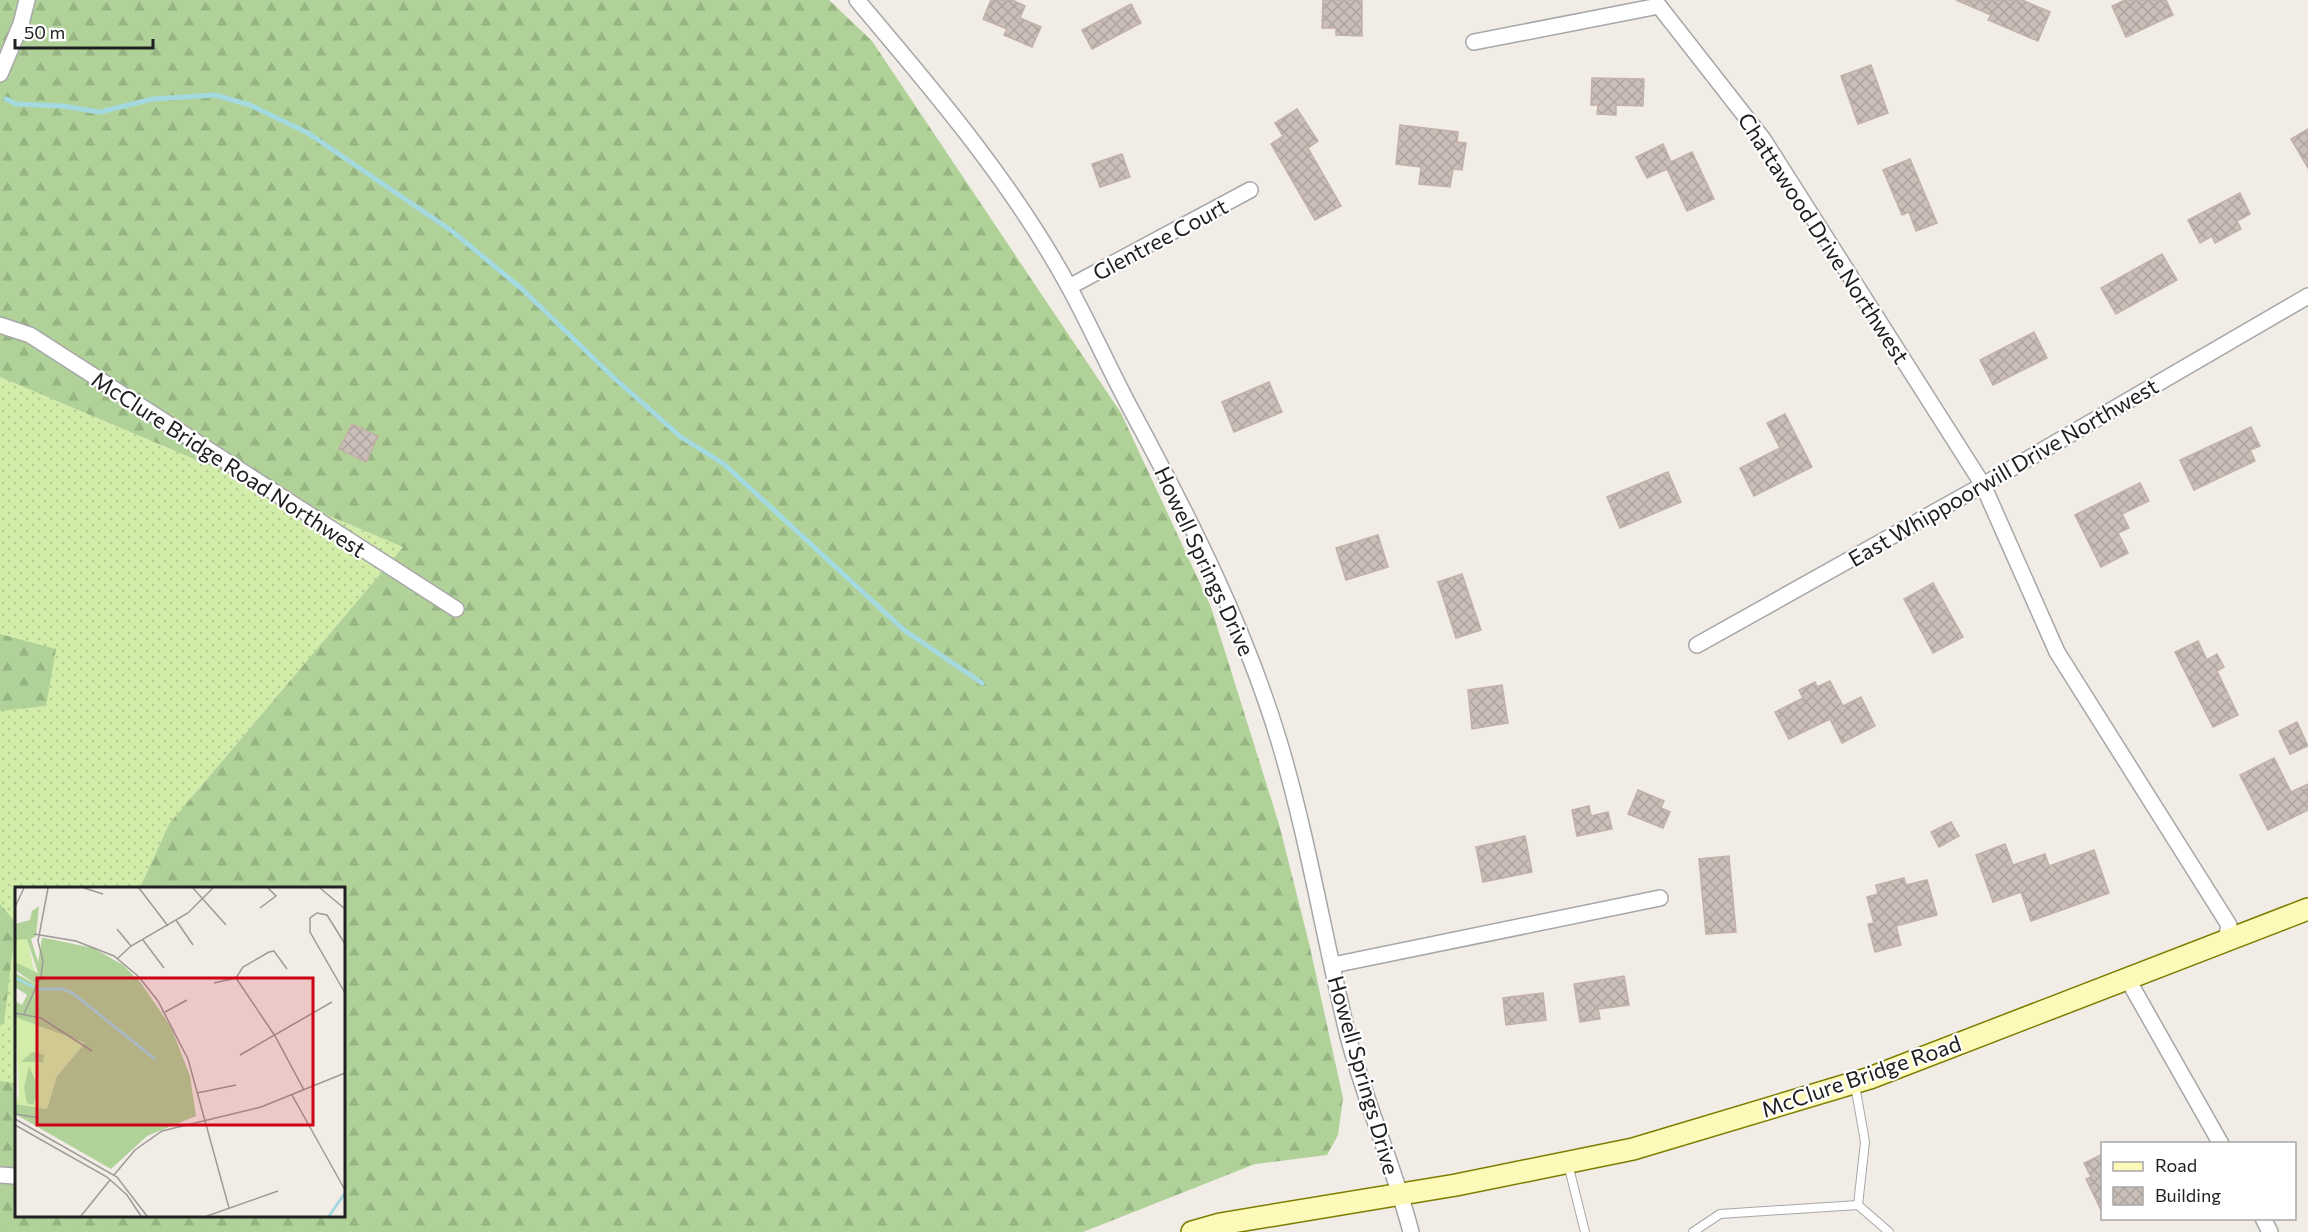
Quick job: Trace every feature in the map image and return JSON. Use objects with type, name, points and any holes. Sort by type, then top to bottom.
[{"type":"street","points":[[0,74],[21,24],[27,0]]},
{"type":"street","name":"Howell Springs Drive","points":[[857,0],[958,119],[1011,193],[1069,287],[1102,356],[1164,469],[1214,576],[1257,675],[1279,742],[1317,888],[1349,1039],[1411,1232]]},
{"type":"street","name":"Chattawood Drive Northwest","points":[[1474,42],[1661,3],[1763,139],[1983,485],[2057,652],[2229,925],[2226,940]]},
{"type":"street","name":"Glentree Court","points":[[1069,287],[1250,190]]},
{"type":"street","name":"East Whippoorwill Drive Northwest","points":[[1697,645],[1983,485],[2308,296]]},
{"type":"street","name":"McClure Bridge Road Northwest","points":[[0,325],[30,336],[456,609]]},
{"type":"street","points":[[1333,965],[1660,898]]},
{"type":"street","name":"McClure Bridge Road","points":[[1192,1232],[1220,1224],[1456,1185],[1633,1149],[1854,1083],[2308,909]]},
{"type":"street","points":[[2127,978],[2220,1142]]},
{"type":"lane","points":[[1854,1083],[1865,1142],[1858,1205]]},
{"type":"lane","points":[[1567,1162],[1585,1232]]},
{"type":"lane","points":[[1693,1232],[1720,1214],[1858,1205],[1889,1232]]},
{"type":"green space","points":[[0,0],[829,0],[872,41],[1121,413],[1211,607],[1279,824],[1309,943],[1343,1098],[1338,1135],[1327,1155],[1255,1164],[1083,1232],[0,1232],[0,1081],[15,1083],[15,1217],[345,1217],[345,887],[140,887],[169,824],[403,547],[0,377]]},
{"type":"green space","points":[[0,377],[403,547],[169,824],[140,887],[15,887],[15,1083],[0,1081]]},
{"type":"green space","points":[[0,634],[56,649],[46,706],[0,711]]},
{"type":"green space","points":[[0,904],[15,922],[15,931],[4,1023],[0,1026]]},
{"type":"building","points":[[991,0],[1012,0],[1025,6],[1020,18],[1041,27],[1032,47],[1004,35],[1007,29],[983,19]]},
{"type":"building","points":[[1323,0],[1362,0],[1362,36],[1336,35],[1336,28],[1322,28]]},
{"type":"building","points":[[1956,0],[2022,0],[2050,12],[2038,41],[1988,20],[1991,15]]},
{"type":"building","points":[[2125,0],[2166,0],[2173,15],[2126,37],[2112,6]]},
{"type":"building","points":[[1131,4],[1141,23],[1092,49],[1082,30]]},
{"type":"building","points":[[1871,65],[1888,113],[1858,124],[1841,76]]},
{"type":"building","points":[[1592,78],[1644,79],[1643,106],[1616,105],[1616,115],[1597,114],[1598,105],[1591,105]]},
{"type":"building","points":[[1297,109],[1318,141],[1308,148],[1341,206],[1315,220],[1271,144],[1283,136],[1275,123]]},
{"type":"building","points":[[1400,125],[1458,132],[1457,142],[1466,143],[1462,170],[1453,169],[1450,187],[1419,184],[1421,167],[1396,164]]},
{"type":"building","points":[[2308,129],[2308,168],[2291,139]]},
{"type":"building","points":[[1663,144],[1671,162],[1692,152],[1714,199],[1687,211],[1667,169],[1647,178],[1636,157]]},
{"type":"building","points":[[1122,154],[1130,177],[1100,187],[1092,164]]},
{"type":"building","points":[[1910,159],[1937,223],[1916,231],[1909,212],[1902,215],[1883,170]]},
{"type":"building","points":[[2240,193],[2250,214],[2237,221],[2241,229],[2215,243],[2212,236],[2200,243],[2188,220]]},
{"type":"building","points":[[2162,254],[2177,280],[2116,314],[2101,288]]},
{"type":"building","points":[[2034,332],[2047,358],[1993,385],[1980,360]]},
{"type":"building","points":[[1269,382],[1282,412],[1234,432],[1222,402]]},
{"type":"building","points":[[1785,414],[1812,467],[1754,496],[1740,468],[1780,448],[1767,423]]},
{"type":"building","points":[[352,424],[378,436],[366,462],[339,449]]},
{"type":"building","points":[[2251,427],[2260,446],[2250,450],[2255,461],[2194,490],[2180,460]]},
{"type":"building","points":[[1668,472],[1681,502],[1620,528],[1607,497]]},
{"type":"building","points":[[2140,483],[2149,501],[2122,514],[2129,528],[2118,533],[2128,553],[2101,567],[2075,515]]},
{"type":"building","points":[[1378,535],[1388,567],[1346,580],[1336,548]]},
{"type":"building","points":[[1462,574],[1481,630],[1456,638],[1438,582]]},
{"type":"building","points":[[1933,583],[1963,637],[1933,653],[1904,599]]},
{"type":"building","points":[[2198,641],[2207,660],[2217,654],[2224,667],[2217,671],[2238,715],[2213,727],[2175,652]]},
{"type":"building","points":[[1830,681],[1843,706],[1861,697],[1875,726],[1842,743],[1830,719],[1789,739],[1775,712],[1803,698],[1799,690],[1815,682],[1817,687]]},
{"type":"building","points":[[1502,685],[1508,723],[1472,729],[1468,690]]},
{"type":"building","points":[[2297,722],[2308,746],[2290,754],[2279,731]]},
{"type":"building","points":[[2274,758],[2291,792],[2308,784],[2308,810],[2268,830],[2240,775]]},
{"type":"building","points":[[1638,790],[1664,801],[1661,808],[1670,812],[1663,828],[1628,814]]},
{"type":"building","points":[[1589,806],[1591,816],[1608,812],[1612,829],[1577,836],[1572,810]]},
{"type":"building","points":[[1951,822],[1959,836],[1939,847],[1931,832]]},
{"type":"building","points":[[1525,836],[1532,872],[1483,882],[1476,847]]},
{"type":"building","points":[[2005,844],[2013,865],[2045,854],[2049,866],[2094,850],[2109,893],[2031,921],[2021,892],[1993,902],[1976,855]]},
{"type":"building","points":[[1729,856],[1736,932],[1706,934],[1699,859]]},
{"type":"building","points":[[1904,878],[1906,885],[1927,880],[1937,915],[1896,926],[1901,945],[1875,952],[1868,924],[1874,923],[1867,897],[1878,894],[1876,885]]},
{"type":"building","points":[[1624,976],[1629,1005],[1598,1009],[1600,1019],[1580,1022],[1574,984]]},
{"type":"building","points":[[1543,993],[1546,1020],[1506,1025],[1503,998]]},
{"type":"building","points":[[2101,1155],[2101,1210],[2086,1179],[2091,1177],[2084,1163]]},
{"type":"waterway","points":[[6,99],[16,104],[62,106],[100,112],[153,99],[215,95],[250,105],[308,133],[452,231],[521,288],[612,376],[681,437],[724,464],[904,630],[982,683]]}]
